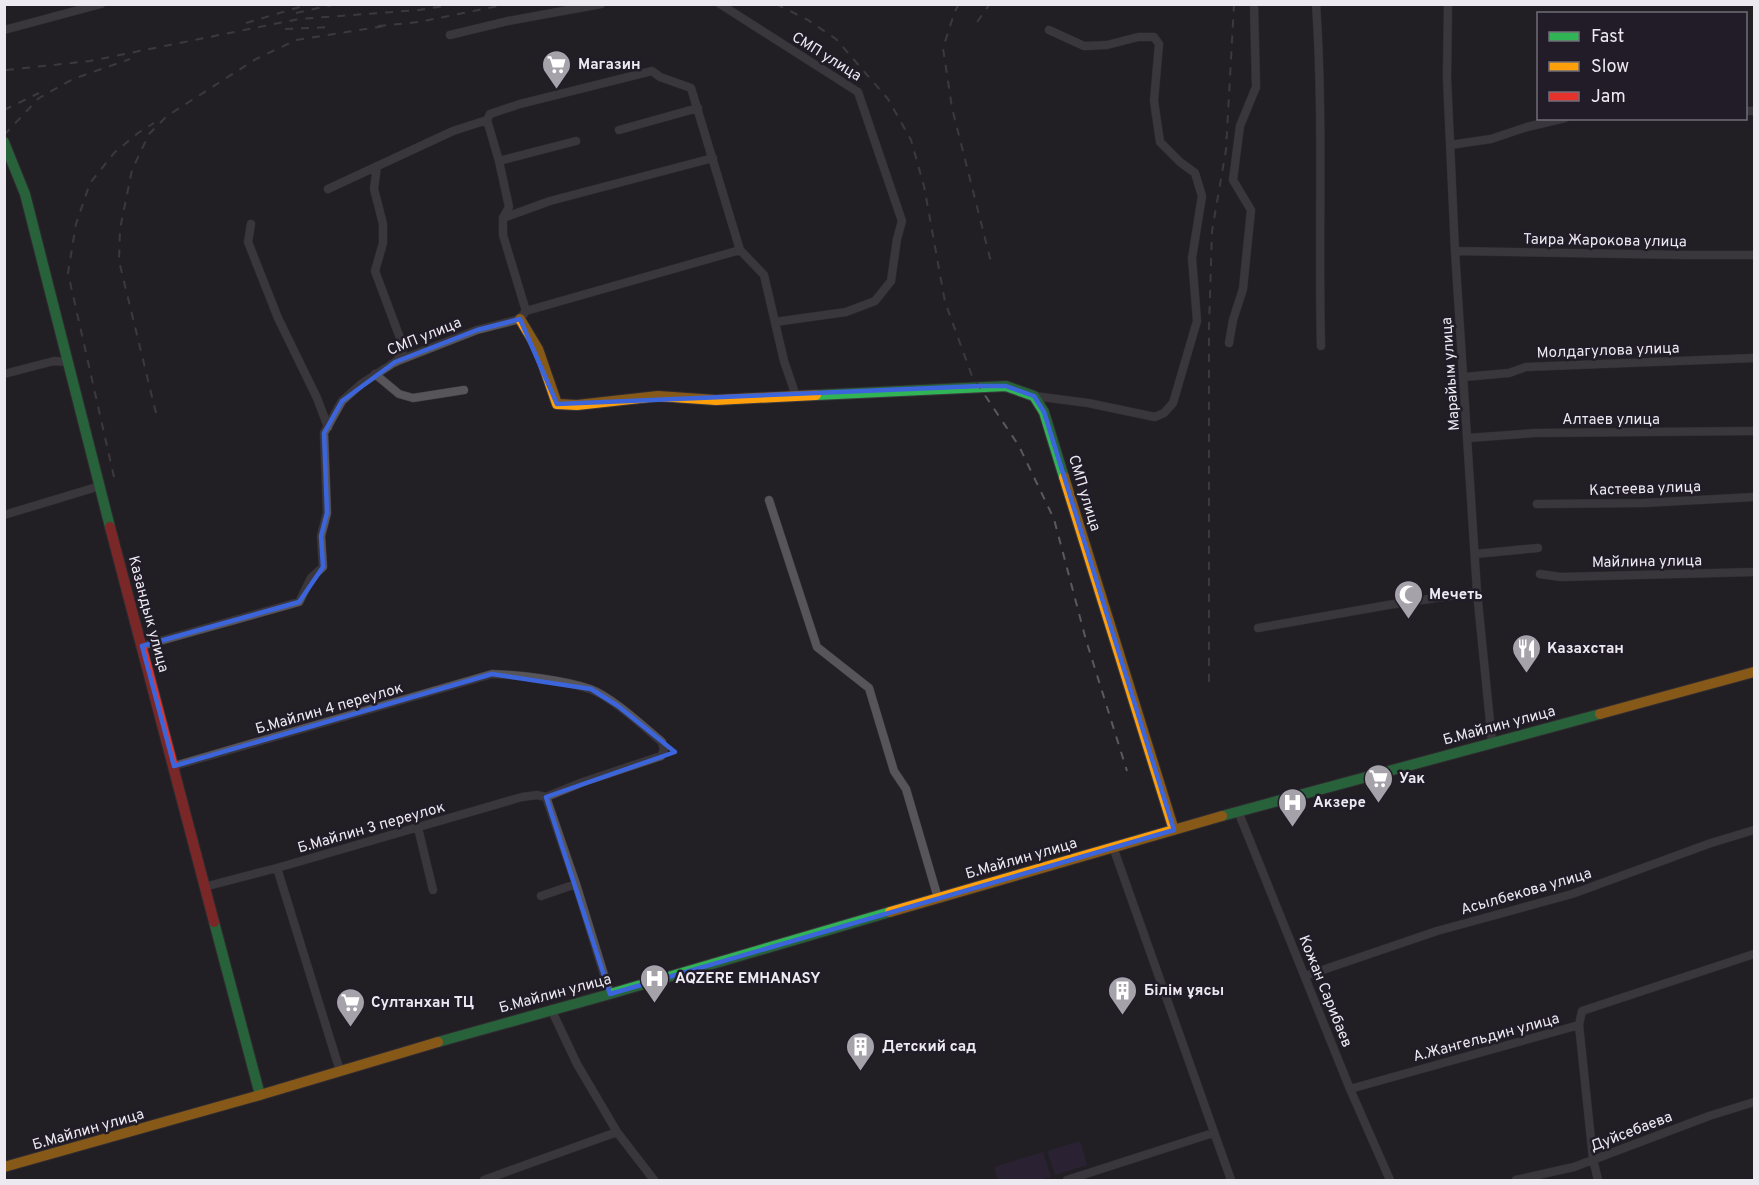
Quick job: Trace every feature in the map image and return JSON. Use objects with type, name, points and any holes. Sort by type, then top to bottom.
[{"type":"street","points":[[4,30],[101,4]]},
{"type":"street","points":[[450,35],[508,21],[601,4]]},
{"type":"street","name":"СМП улица","points":[[720,4],[858,92],[902,221],[891,281],[875,301],[846,312],[775,322]]},
{"type":"street","points":[[1229,343],[1233,320],[1243,289],[1251,210],[1233,180],[1240,126],[1256,87],[1254,4]]},
{"type":"street","points":[[1316,4],[1320,63],[1321,346]]},
{"type":"street","name":"Марайым улица","points":[[1451,5],[1448,78],[1455,251],[1477,592],[1492,742]]},
{"type":"street","points":[[796,396],[784,361],[764,274],[740,250],[691,88],[660,77],[652,71],[520,104],[490,114],[487,120],[509,207],[503,218],[503,235],[523,315],[557,404],[577,405],[658,396],[716,400],[1006,386],[1034,396],[1088,403],[1155,417],[1164,413],[1173,403],[1197,321],[1191,258],[1202,196],[1195,173],[1160,142],[1154,101],[1159,44],[1154,37],[1138,37],[1107,45],[1084,46],[1050,30]]},
{"type":"street","points":[[619,130],[698,108]]},
{"type":"street","points":[[328,189],[453,131],[487,120]]},
{"type":"street","points":[[1450,145],[1491,140],[1557,120]]},
{"type":"street","points":[[499,161],[576,141]]},
{"type":"street","name":"Казандык улица","points":[[4,142],[25,194],[260,1095]]},
{"type":"street","points":[[503,218],[550,201],[713,158]]},
{"type":"street","points":[[377,166],[374,189],[383,224],[383,243],[375,271],[403,346],[402,353],[395,362]]},
{"type":"street","points":[[142,646],[299,602],[311,578],[323,567],[321,536],[327,513],[326,430],[317,398],[278,318],[248,242],[251,224]]},
{"type":"street","name":"СМП улица","points":[[326,430],[342,401],[361,384],[395,362],[523,315],[740,250]]},
{"type":"street","name":"Таира Жарокова улица","points":[[1455,251],[1755,255]]},
{"type":"street","name":"Молдагулова улица","points":[[1464,377],[1509,373],[1526,367],[1755,358]]},
{"type":"street","points":[[4,375],[54,361],[67,362]]},
{"type":"street","name":"СМП улица","points":[[375,374],[399,394],[413,398],[464,390]]},
{"type":"street","name":"СМП улица","points":[[1034,396],[1044,412],[1174,830]]},
{"type":"street","name":"Алтаев улица","points":[[1468,438],[1534,433],[1755,431]]},
{"type":"street","points":[[4,515],[100,486]]},
{"type":"street","name":"Кастеева улица","points":[[1537,504],[1643,503],[1755,497]]},
{"type":"street","points":[[769,500],[817,647],[869,688],[894,771],[906,789],[938,898]]},
{"type":"street","points":[[1475,554],[1538,548]]},
{"type":"street","name":"Майлина улица","points":[[1540,574],[1561,577],[1755,572]]},
{"type":"street","points":[[1258,628],[1388,604],[1477,592]]},
{"type":"street","name":"Б.Майлин улица","points":[[4,1167],[1238,811],[1755,672]]},
{"type":"street","name":"Б.Майлин 4 переулок","points":[[174,766],[492,674],[519,675],[591,689],[618,706],[662,742],[664,750],[661,756],[546,797]]},
{"type":"street","name":"Б.Майлин 3 переулок","points":[[204,887],[522,797],[537,795],[546,797]]},
{"type":"street","points":[[546,797],[610,993]]},
{"type":"street","name":"Кожан Сарибаев","points":[[1238,811],[1350,1089],[1390,1180]]},
{"type":"street","points":[[418,828],[433,890]]},
{"type":"street","name":"Асылбекова улица","points":[[1305,976],[1437,931],[1572,894],[1711,843],[1755,830]]},
{"type":"street","points":[[1113,847],[1231,1180]]},
{"type":"street","points":[[277,868],[340,1071]]},
{"type":"street","points":[[541,896],[576,884]]},
{"type":"street","name":"А.Жангельдин улица","points":[[1350,1089],[1579,1025],[1582,1011],[1755,954]]},
{"type":"street","points":[[550,1009],[577,1064],[617,1132],[654,1180]]},
{"type":"street","points":[[1579,1025],[1593,1159],[1598,1180]]},
{"type":"street","name":"Дуйсебаева","points":[[1516,1180],[1574,1167],[1710,1116],[1755,1102]]},
{"type":"street","points":[[484,1180],[617,1132]]},
{"type":"street","points":[[1067,1180],[1213,1133]]},
{"type":"highlighted area","points":[[520,319],[557,404],[980,386],[1006,386],[1034,396],[1044,412],[1174,830],[610,994],[546,797],[675,752],[618,706],[591,689],[492,674],[174,766],[142,646],[299,602],[323,567],[321,536],[327,513],[324,433],[342,401],[395,362],[477,330]]},
{"type":"shaded area","points":[[1080,1141],[1087,1165],[1055,1175],[1047,1151]]},
{"type":"shaded area","points":[[1043,1152],[1051,1177],[1038,1180],[998,1180],[994,1167]]},
{"type":"railway","points":[[296,13],[336,4]]},
{"type":"railway","points":[[6,70],[90,61],[299,19],[419,10],[457,4]]},
{"type":"railway","points":[[378,26],[419,22],[508,4]]},
{"type":"railway","points":[[776,4],[808,20],[836,39],[888,99],[911,140],[924,186],[945,302],[972,376],[1019,446],[1054,519],[1086,640],[1127,771]]},
{"type":"railway","points":[[959,4],[943,48],[952,108],[991,262]]},
{"type":"railway","points":[[977,22],[990,4]]},
{"type":"railway","points":[[1209,682],[1209,327],[1212,231],[1226,150],[1234,4]]},
{"type":"railway","points":[[246,23],[303,6]]},
{"type":"railway","points":[[156,413],[119,261],[120,229],[132,170],[149,134],[167,116],[256,59],[296,40],[385,26]]},
{"type":"railway","points":[[285,29],[333,27]]},
{"type":"railway","points":[[4,135],[39,98],[73,79],[130,59]]},
{"type":"railway","points":[[4,110],[39,93]]},
{"type":"railway","points":[[114,477],[68,273],[76,224],[90,183],[114,153],[154,123]]},
{"type":"traffic: fast","points":[[4,142],[25,194],[110,527]]},
{"type":"traffic: fast","points":[[816,395],[1006,386],[1034,396],[1044,412],[1064,477]]},
{"type":"traffic: fast","points":[[1222,816],[1600,714]]},
{"type":"traffic: fast","points":[[438,1042],[890,912]]},
{"type":"traffic: fast","points":[[214,922],[260,1095]]},
{"type":"traffic: slow","points":[[520,319],[538,349],[557,404],[577,405],[658,396],[716,400],[816,395]]},
{"type":"traffic: slow","points":[[1064,477],[1174,830]]},
{"type":"traffic: slow","points":[[1600,714],[1754,672]]},
{"type":"traffic: slow","points":[[890,912],[1222,816]]},
{"type":"traffic: slow","points":[[4,1167],[438,1042]]},
{"type":"traffic: jam","points":[[110,527],[214,922]]},
{"type":"place","name":"Магазин","points":[[557,90]]},
{"type":"place","name":"Мечеть","points":[[1408,620]]},
{"type":"place","name":"Казахстан","points":[[1526,674]]},
{"type":"place","name":"Уак","points":[[1378,804]]},
{"type":"place","name":"Акзере","points":[[1292,828]]},
{"type":"place","name":"AQZERE EMHANASY","points":[[654,1004]]},
{"type":"place","name":"Білім ұясы","points":[[1123,1016]]},
{"type":"place","name":"Султанхан ТЦ","points":[[350,1028]]},
{"type":"place","name":"Детский сад","points":[[861,1072]]}]
